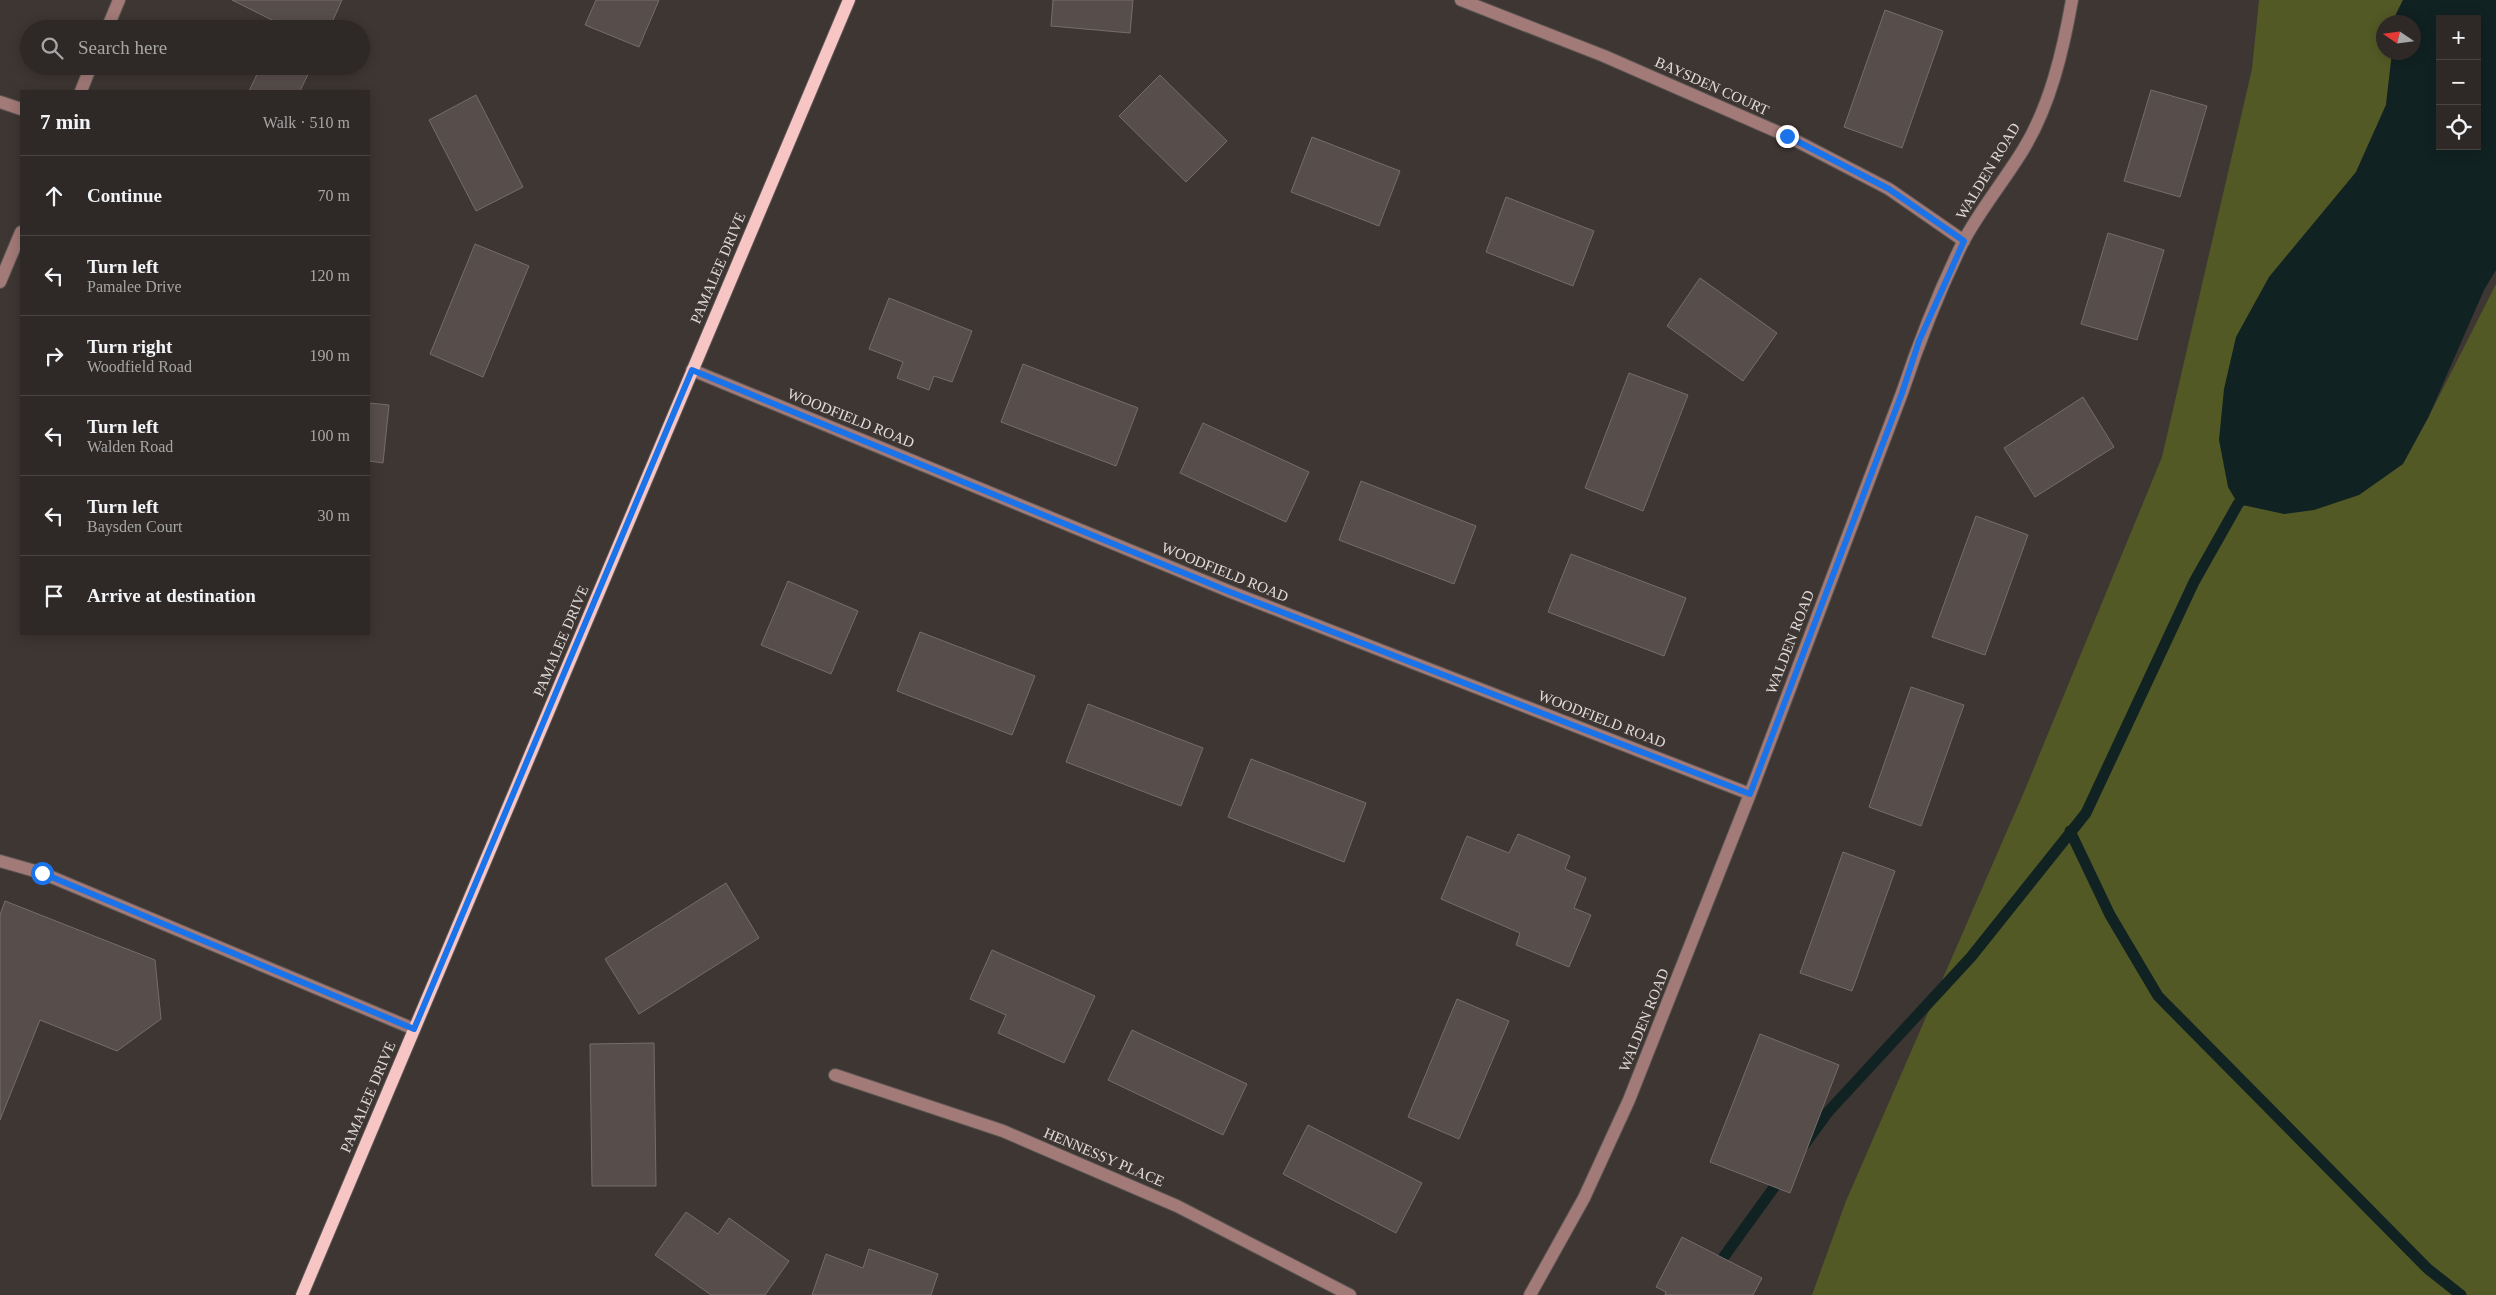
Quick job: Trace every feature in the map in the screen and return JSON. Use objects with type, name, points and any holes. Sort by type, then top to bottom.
[{"type":"main road","name":"PAMALEE DRIVE","points":[[302,1295],[849,0]]},
{"type":"street","points":[[111,20],[119,0]]},
{"type":"street","name":"BAYSDEN COURT","points":[[1461,0],[1604,56],[1787,136],[1889,189],[1964,241]]},
{"type":"street","name":"WALDEN ROAD","points":[[1530,1295],[1584,1198],[1629,1100],[1750,794],[1895,412],[1919,341],[1964,241],[2024,148],[2048,97],[2065,38],[2072,0]]},
{"type":"street","points":[[80,90],[87,75]]},
{"type":"street","points":[[0,102],[20,109]]},
{"type":"street","points":[[0,282],[20,234]]},
{"type":"street","name":"WOODFIELD ROAD","points":[[692,370],[1230,592],[1750,794]]},
{"type":"street","points":[[0,861],[42,873],[414,1029]]},
{"type":"street","name":"HENNESSY PLACE","points":[[835,1075],[1003,1131],[1176,1206],[1350,1295]]},
{"type":"green space","points":[[2259,0],[2403,0],[2396,15],[2376,15],[2376,60],[2391,60],[2386,105],[2356,172],[2428,418],[2496,284],[2496,1295],[1812,1295],[1846,1201],[2024,792],[2162,457],[2252,69]]},
{"type":"shaded area","points":[[2403,0],[2496,0],[2496,270],[2484,290],[2428,418],[2403,464],[2359,495],[2314,510],[2284,514],[2238,504],[2228,487],[2219,440],[2224,389],[2236,337],[2269,277],[2356,172],[2386,105],[2391,60],[2421,60],[2421,15],[2396,15]]},
{"type":"building","points":[[232,0],[342,0],[333,20],[272,20]]},
{"type":"building","points":[[596,0],[659,0],[639,47],[585,25]]},
{"type":"building","points":[[1053,0],[1133,0],[1130,33],[1051,26]]},
{"type":"building","points":[[1885,10],[1943,31],[1902,148],[1844,127]]},
{"type":"building","points":[[257,75],[308,75],[300,90],[249,90]]},
{"type":"building","points":[[1160,75],[1227,141],[1186,182],[1119,116]]},
{"type":"building","points":[[2151,90],[2207,106],[2180,197],[2124,181]]},
{"type":"building","points":[[476,95],[523,187],[476,211],[429,120]]},
{"type":"building","points":[[1312,137],[1400,171],[1379,226],[1291,192]]},
{"type":"building","points":[[1506,197],[1594,231],[1573,286],[1486,252]]},
{"type":"building","points":[[2108,233],[2164,250],[2137,340],[2081,324]]},
{"type":"building","points":[[475,244],[529,266],[483,377],[430,354]]},
{"type":"building","points":[[1700,278],[1777,333],[1743,381],[1667,326]]},
{"type":"building","points":[[889,298],[972,331],[952,382],[934,376],[929,390],[897,378],[903,362],[869,349]]},
{"type":"building","points":[[1023,364],[1138,408],[1116,466],[1001,422]]},
{"type":"building","points":[[1629,373],[1688,395],[1643,511],[1585,488]]},
{"type":"building","points":[[2083,397],[2114,447],[2035,497],[2004,448]]},
{"type":"building","points":[[370,403],[389,405],[383,463],[370,461]]},
{"type":"building","points":[[1203,423],[1309,472],[1286,522],[1180,473]]},
{"type":"building","points":[[1361,481],[1476,526],[1454,584],[1339,540]]},
{"type":"building","points":[[1976,516],[2028,535],[1985,655],[1932,637]]},
{"type":"building","points":[[1571,554],[1686,598],[1664,656],[1548,612]]},
{"type":"building","points":[[788,581],[858,611],[831,674],[761,645]]},
{"type":"building","points":[[920,632],[1035,676],[1012,735],[897,691]]},
{"type":"building","points":[[1911,687],[1964,705],[1921,826],[1869,807]]},
{"type":"building","points":[[1088,704],[1203,748],[1181,806],[1066,762]]},
{"type":"building","points":[[1251,759],[1366,803],[1344,862],[1228,817]]},
{"type":"building","points":[[1518,834],[1570,856],[1565,869],[1586,878],[1574,908],[1591,915],[1569,967],[1516,945],[1520,933],[1441,899],[1467,836],[1509,853]]},
{"type":"building","points":[[1843,852],[1895,871],[1852,991],[1800,973]]},
{"type":"building","points":[[726,883],[759,938],[639,1014],[605,959]]},
{"type":"building","points":[[5,901],[155,960],[161,1019],[117,1051],[40,1020],[0,1120],[0,915]]},
{"type":"building","points":[[992,950],[1095,996],[1064,1063],[998,1033],[1006,1015],[970,999]]},
{"type":"building","points":[[1457,999],[1509,1021],[1459,1139],[1408,1117]]},
{"type":"building","points":[[1132,1030],[1247,1084],[1223,1135],[1108,1080]]},
{"type":"building","points":[[1760,1034],[1839,1065],[1790,1193],[1710,1162]]},
{"type":"building","points":[[654,1043],[656,1186],[592,1186],[590,1044]]},
{"type":"building","points":[[1308,1125],[1422,1183],[1396,1233],[1283,1174]]},
{"type":"building","points":[[686,1212],[718,1234],[729,1218],[789,1261],[765,1295],[711,1295],[655,1255]]},
{"type":"building","points":[[1682,1237],[1762,1278],[1753,1295],[1665,1295],[1666,1292],[1656,1287]]},
{"type":"building","points":[[869,1249],[938,1274],[931,1295],[812,1295],[826,1254],[863,1268]]},
{"type":"waterway","points":[[1804,1145],[1828,1112],[1971,957],[2086,813],[2194,582],[2238,504],[2249,492]]},
{"type":"waterway","points":[[2070,831],[2110,915],[2158,996],[2428,1269],[2461,1295]]},
{"type":"waterway","points":[[1715,1269],[1783,1175]]},
{"type":"route","points":[[42,873],[414,1029],[692,370],[1230,592],[1750,794],[1902,393],[1919,341],[1964,241],[1889,189],[1787,136]]}]
